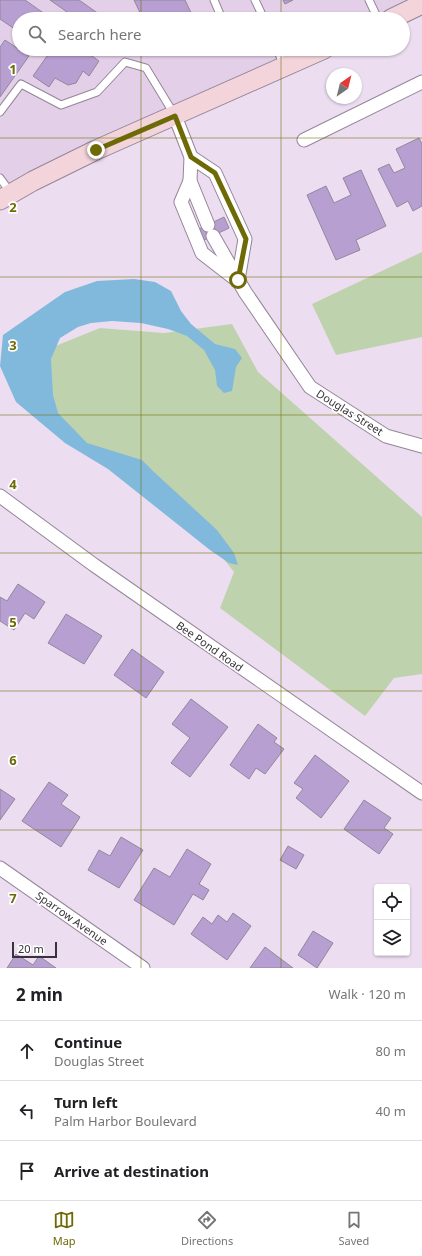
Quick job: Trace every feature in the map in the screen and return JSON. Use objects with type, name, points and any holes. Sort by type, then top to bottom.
[{"type":"main road","points":[[405,12],[422,4]]},
{"type":"main road","points":[[5,197],[75,160],[308,56]]},
{"type":"street","points":[[304,140],[422,82]]},
{"type":"street","name":"Douglas Street","points":[[175,116],[191,157],[190,181],[210,230],[238,280],[310,387],[386,436],[422,446]]},
{"type":"street","points":[[190,181],[181,202],[202,253],[238,280],[246,239],[215,173],[191,157]]},
{"type":"street","name":"Bee Pond Road","points":[[0,496],[101,569],[422,793]]},
{"type":"street","name":"Sparrow Avenue","points":[[0,868],[143,968]]},
{"type":"lane","points":[[214,0],[219,12]]},
{"type":"lane","points":[[255,0],[261,12]]},
{"type":"lane","points":[[370,0],[375,12]]},
{"type":"lane","points":[[279,56],[284,67]]},
{"type":"lane","points":[[0,112],[21,84],[61,105],[97,92],[124,62],[146,68],[175,116]]},
{"type":"lane","points":[[0,178],[5,197]]},
{"type":"shaded area","points":[[0,0],[411,0],[386,12],[12,12],[12,56],[290,56],[0,191]]},
{"type":"green space","points":[[422,252],[422,337],[336,355],[312,304]]},
{"type":"green space","points":[[232,324],[258,372],[422,517],[422,674],[394,678],[365,716],[220,608],[234,572],[186,512],[92,452],[51,415],[48,349],[100,328],[164,333]]},
{"type":"water","points":[[134,279],[155,282],[171,291],[181,311],[191,324],[215,344],[235,349],[242,358],[236,367],[232,391],[224,393],[217,386],[215,370],[204,350],[187,336],[168,329],[141,323],[112,321],[91,323],[78,327],[60,338],[51,359],[53,395],[58,413],[87,443],[142,460],[217,530],[234,553],[238,565],[229,563],[210,550],[108,469],[65,443],[16,402],[0,366],[3,335],[65,292],[97,281]]},
{"type":"building","points":[[0,0],[25,0],[42,12],[12,12],[12,27],[0,19]]},
{"type":"building","points":[[50,0],[79,0],[96,12],[67,12]]},
{"type":"building","points":[[134,0],[185,0],[191,12],[140,12]]},
{"type":"building","points":[[283,0],[293,0],[285,4]]},
{"type":"building","points":[[5,40],[12,45],[12,56],[29,56],[0,97],[0,47]]},
{"type":"building","points":[[47,56],[92,56],[99,61],[89,76],[83,71],[76,83],[68,85],[55,78],[49,87],[33,76]]},
{"type":"building","points":[[419,138],[422,144],[422,206],[413,211],[408,201],[397,207],[378,169],[389,164],[394,173],[405,168],[396,149]]},
{"type":"building","points":[[361,170],[386,226],[356,240],[360,250],[336,260],[307,195],[326,186],[334,203],[351,195],[343,178]]},
{"type":"building","points":[[224,217],[229,228],[204,240],[199,229]]},
{"type":"building","points":[[18,584],[45,602],[34,619],[25,613],[14,630],[0,621],[0,597],[7,601]]},
{"type":"building","points":[[66,614],[102,636],[84,664],[48,643]]},
{"type":"building","points":[[132,649],[164,672],[146,698],[114,675]]},
{"type":"building","points":[[191,699],[228,727],[190,777],[171,763],[190,738],[172,724]]},
{"type":"building","points":[[258,724],[277,738],[274,742],[284,749],[265,774],[256,768],[249,779],[230,765]]},
{"type":"building","points":[[315,755],[349,781],[321,818],[296,798],[303,789],[294,783]]},
{"type":"building","points":[[49,782],[68,795],[61,804],[80,817],[61,847],[22,821]]},
{"type":"building","points":[[0,789],[15,799],[0,820]]},
{"type":"building","points":[[364,800],[391,818],[384,828],[393,834],[379,854],[344,829]]},
{"type":"building","points":[[121,837],[143,850],[119,888],[88,870],[99,850],[110,856]]},
{"type":"building","points":[[288,846],[304,855],[296,869],[280,860]]},
{"type":"building","points":[[187,849],[211,864],[199,884],[209,890],[203,900],[193,894],[174,925],[134,900],[154,868],[170,877]]},
{"type":"building","points":[[233,913],[251,926],[227,960],[191,934],[203,917],[212,924],[218,915],[227,922]]},
{"type":"building","points":[[313,931],[333,943],[317,968],[298,955]]},
{"type":"building","points":[[265,947],[293,968],[250,968]]},
{"type":"building","points":[[16,954],[33,965],[39,956],[56,968],[7,968]]},
{"type":"route","points":[[96,150],[175,116],[191,157],[215,173],[246,239],[238,280]]}]
